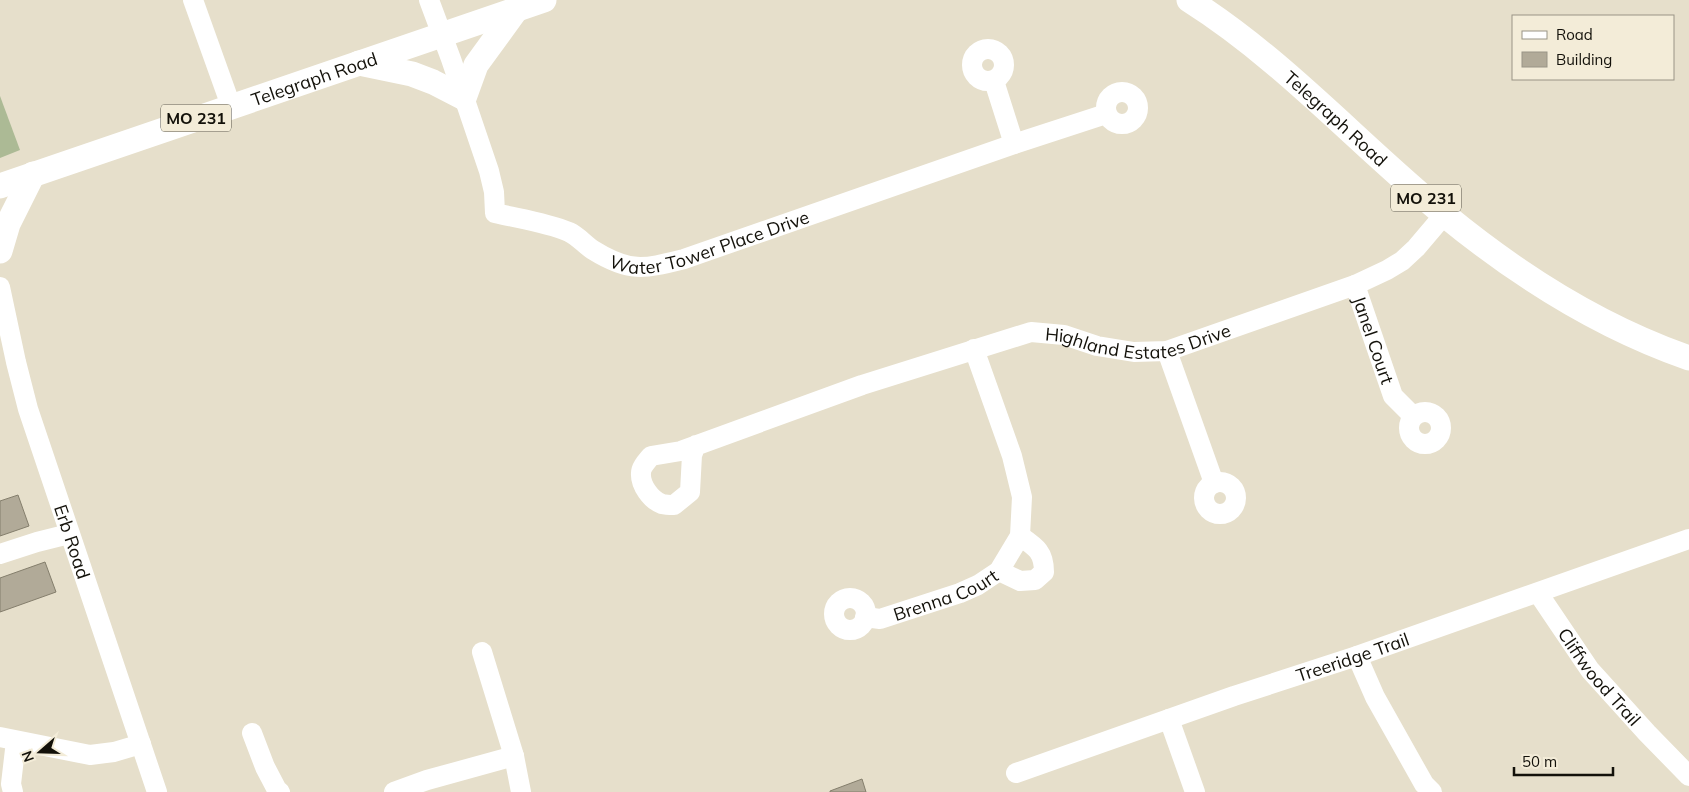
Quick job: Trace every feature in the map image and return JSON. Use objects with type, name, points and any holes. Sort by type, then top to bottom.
[{"type":"main road","name":"Telegraph Road","points":[[0,186],[544,0]]},
{"type":"main road","name":"Telegraph Road","points":[[1189,0],[1246,39],[1444,215],[1484,246],[1537,283],[1576,306],[1640,338],[1689,358]]},
{"type":"main road","points":[[359,63],[412,74],[464,98],[476,65],[516,10]]},
{"type":"main road","points":[[0,251],[8,224],[33,174]]},
{"type":"street","points":[[193,0],[231,106]]},
{"type":"street","name":"Water Tower Place Drive","points":[[429,0],[489,171],[494,192],[495,213],[542,222],[571,233],[591,249],[614,262],[632,267],[656,266],[684,259],[1014,144],[1106,114]]},
{"type":"street","points":[[994,81],[1014,144]]},
{"type":"street","name":"Highland Estates Drive","points":[[696,446],[862,385],[1031,332],[1064,335],[1098,346],[1134,352],[1167,351],[1354,284],[1386,270],[1402,261],[1416,248],[1444,215]]},
{"type":"street","name":"Janel Court","points":[[1354,284],[1393,396],[1414,416]]},
{"type":"street","name":"Erb Road","points":[[0,288],[28,409],[157,792]]},
{"type":"street","name":"Brenna Court","points":[[866,617],[880,619],[978,585],[999,571],[1020,536],[1022,496],[1012,456],[974,349]]},
{"type":"street","points":[[1167,351],[1214,483]]},
{"type":"street","points":[[0,554],[69,534]]},
{"type":"street","points":[[999,571],[1020,581],[1035,580],[1044,572],[1044,561],[1037,548],[1020,536]]},
{"type":"street","name":"Treeridge Trail","points":[[1016,773],[1234,696],[1538,594],[1689,539]]},
{"type":"street","name":"Cliffwood Trail","points":[[1538,594],[1590,670],[1689,776]]},
{"type":"street","points":[[482,652],[514,756],[521,792]]},
{"type":"street","points":[[1357,656],[1374,697],[1424,784],[1432,792]]},
{"type":"street","points":[[1169,719],[1194,792]]},
{"type":"street","points":[[252,732],[265,768],[277,791]]},
{"type":"street","points":[[13,792],[8,739],[90,756],[114,752],[141,744]]},
{"type":"street","points":[[394,792],[427,780],[514,756]]},
{"type":"green space","points":[[0,96],[20,150],[0,158]]},
{"type":"building","points":[[18,495],[29,526],[0,536],[0,501]]},
{"type":"building","points":[[45,562],[56,592],[0,612],[0,578]]},
{"type":"building","points":[[862,779],[866,792],[830,792],[830,791]]}]
